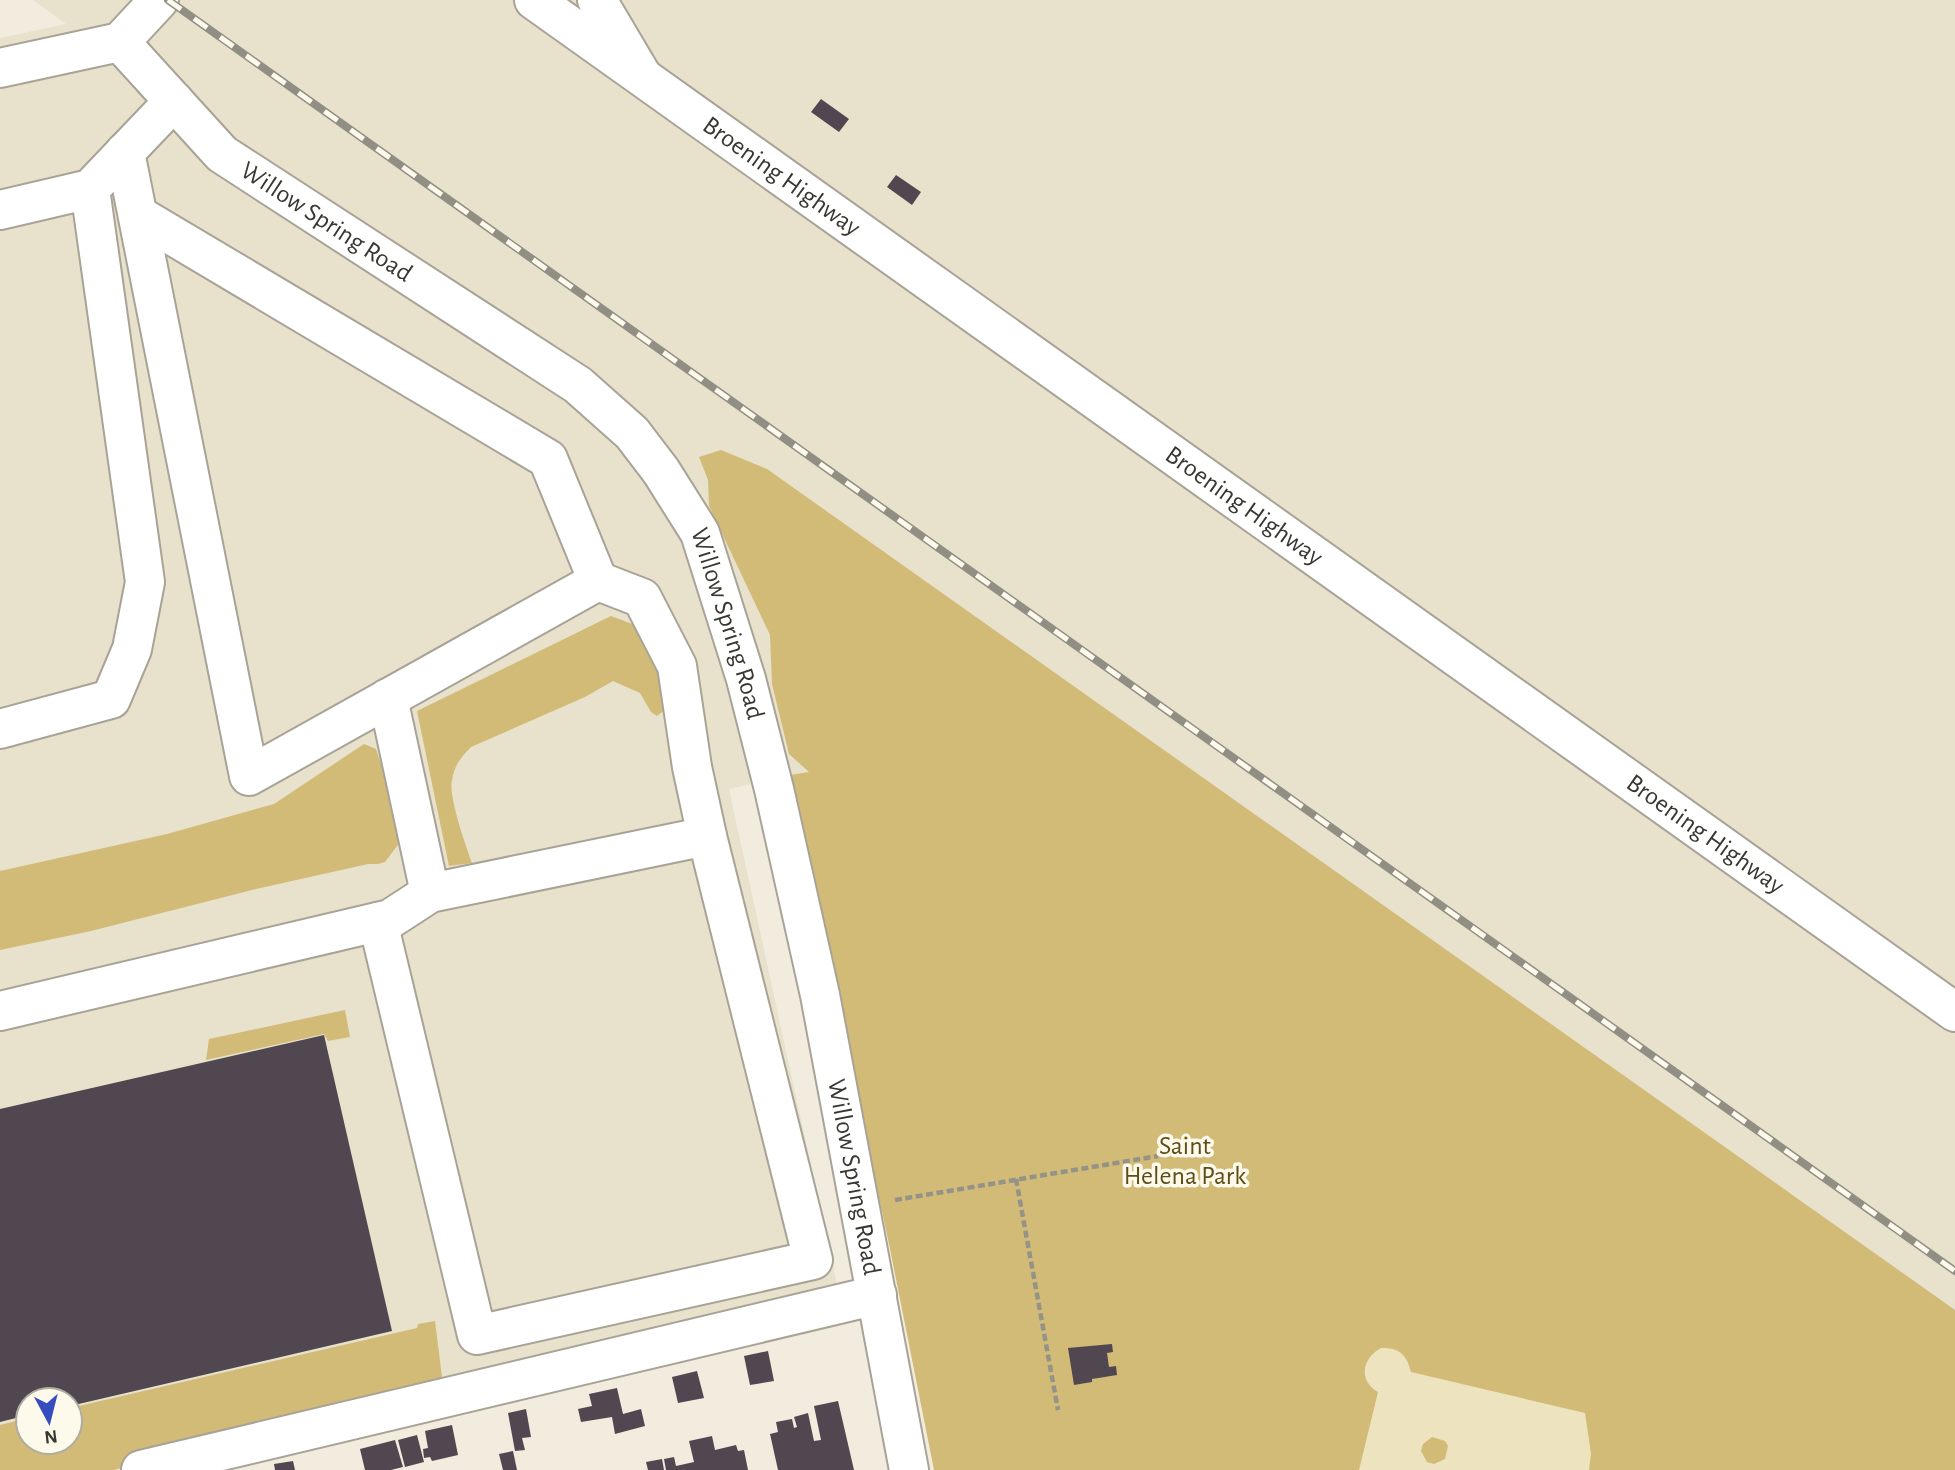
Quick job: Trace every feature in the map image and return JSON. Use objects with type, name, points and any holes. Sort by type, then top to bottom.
[{"type":"street","points":[[0,68],[120,42],[159,0]]},
{"type":"street","name":"Broening Highway","points":[[534,0],[1955,1012]]},
{"type":"street","points":[[597,0],[642,76]]},
{"type":"street","name":"Willow Spring Road","points":[[120,42],[222,153],[578,384],[632,433],[700,533],[746,679],[774,789],[820,995],[909,1470]]},
{"type":"street","points":[[0,210],[90,189],[174,101]]},
{"type":"street","points":[[125,152],[249,776],[598,581]]},
{"type":"street","points":[[0,729],[111,699],[132,649],[145,582],[90,189]]},
{"type":"street","points":[[138,215],[548,459],[598,581],[642,598],[677,666],[692,767],[707,836],[813,1260],[477,1335],[378,922]]},
{"type":"street","points":[[388,698],[430,893]]},
{"type":"street","points":[[0,1011],[390,919],[430,893],[707,836]]},
{"type":"street","points":[[141,1470],[877,1295]]},
{"type":"path","points":[[856,1192],[880,1188],[884,1202],[1158,1156]]},
{"type":"path","points":[[1016,1180],[1058,1410]]},
{"type":"shaded area","points":[[33,0],[1955,0],[1955,1327],[790,775],[729,789],[839,1294],[65,1470],[0,1470],[0,38],[66,24]]},
{"type":"green space","name":"Saint Helena Park","points":[[721,450],[767,469],[1955,1310],[1955,1470],[934,1470],[793,793],[790,775],[809,772],[789,754],[772,684],[770,635],[709,506],[708,480],[699,457]]},
{"type":"green space","points":[[611,616],[635,625],[659,669],[666,709],[657,716],[651,712],[640,693],[613,681],[585,697],[471,747],[456,766],[451,787],[458,821],[472,863],[449,866],[417,711]]},
{"type":"green space","points":[[364,744],[376,749],[394,803],[400,842],[385,862],[256,889],[91,931],[0,950],[0,871],[167,834],[274,804]]},
{"type":"green space","points":[[345,1010],[350,1037],[328,1041],[324,1034],[206,1060],[209,1039]]},
{"type":"green space","points":[[435,1321],[444,1393],[114,1470],[0,1470],[0,1425],[14,1422],[14,1456],[84,1456],[84,1405],[417,1328],[418,1324]]},
{"type":"sand","points":[[1387,1348],[1401,1353],[1411,1372],[1585,1413],[1591,1454],[1589,1470],[1359,1470],[1378,1392],[1367,1382],[1365,1376],[1366,1363],[1375,1352]],"holes":[[[1432,1437],[1445,1441],[1448,1446],[1445,1459],[1434,1464],[1427,1462],[1421,1451],[1423,1444]]]},
{"type":"building","points":[[821,99],[849,119],[839,132],[811,112]]},
{"type":"building","points":[[896,175],[921,192],[912,205],[887,187]]},
{"type":"building","points":[[324,1035],[392,1331],[84,1403],[84,1386],[14,1386],[14,1418],[0,1422],[0,1109]]},
{"type":"building","points":[[1112,1344],[1113,1352],[1107,1353],[1109,1367],[1116,1366],[1117,1375],[1074,1385],[1068,1348]]},
{"type":"building","points":[[768,1351],[774,1381],[750,1385],[744,1356]]},
{"type":"building","points":[[697,1371],[704,1398],[678,1403],[672,1377]]},
{"type":"building","points":[[617,1388],[623,1414],[641,1409],[645,1426],[615,1434],[612,1417],[581,1422],[578,1409],[592,1406],[589,1394]]},
{"type":"building","points":[[838,1401],[854,1470],[778,1470],[770,1434],[778,1432],[776,1422],[792,1419],[794,1428],[797,1427],[794,1417],[808,1413],[814,1441],[821,1440],[814,1406]]},
{"type":"building","points":[[526,1409],[531,1437],[522,1438],[525,1450],[515,1451],[508,1413]]},
{"type":"building","points":[[452,1425],[458,1455],[432,1461],[430,1457],[424,1458],[423,1449],[428,1448],[425,1431]]},
{"type":"building","points":[[417,1435],[424,1462],[405,1467],[398,1440]]},
{"type":"building","points":[[712,1436],[715,1450],[736,1445],[738,1451],[744,1450],[748,1470],[666,1470],[664,1459],[674,1457],[676,1466],[694,1462],[689,1441]]},
{"type":"building","points":[[395,1440],[403,1467],[365,1470],[360,1449]]},
{"type":"building","points":[[513,1451],[517,1470],[503,1470],[499,1454]]},
{"type":"building","points":[[662,1459],[664,1470],[648,1470],[646,1462]]},
{"type":"building","points":[[293,1461],[295,1470],[275,1470],[274,1464]]},
{"type":"railway","points":[[168,0],[1955,1271]]}]
